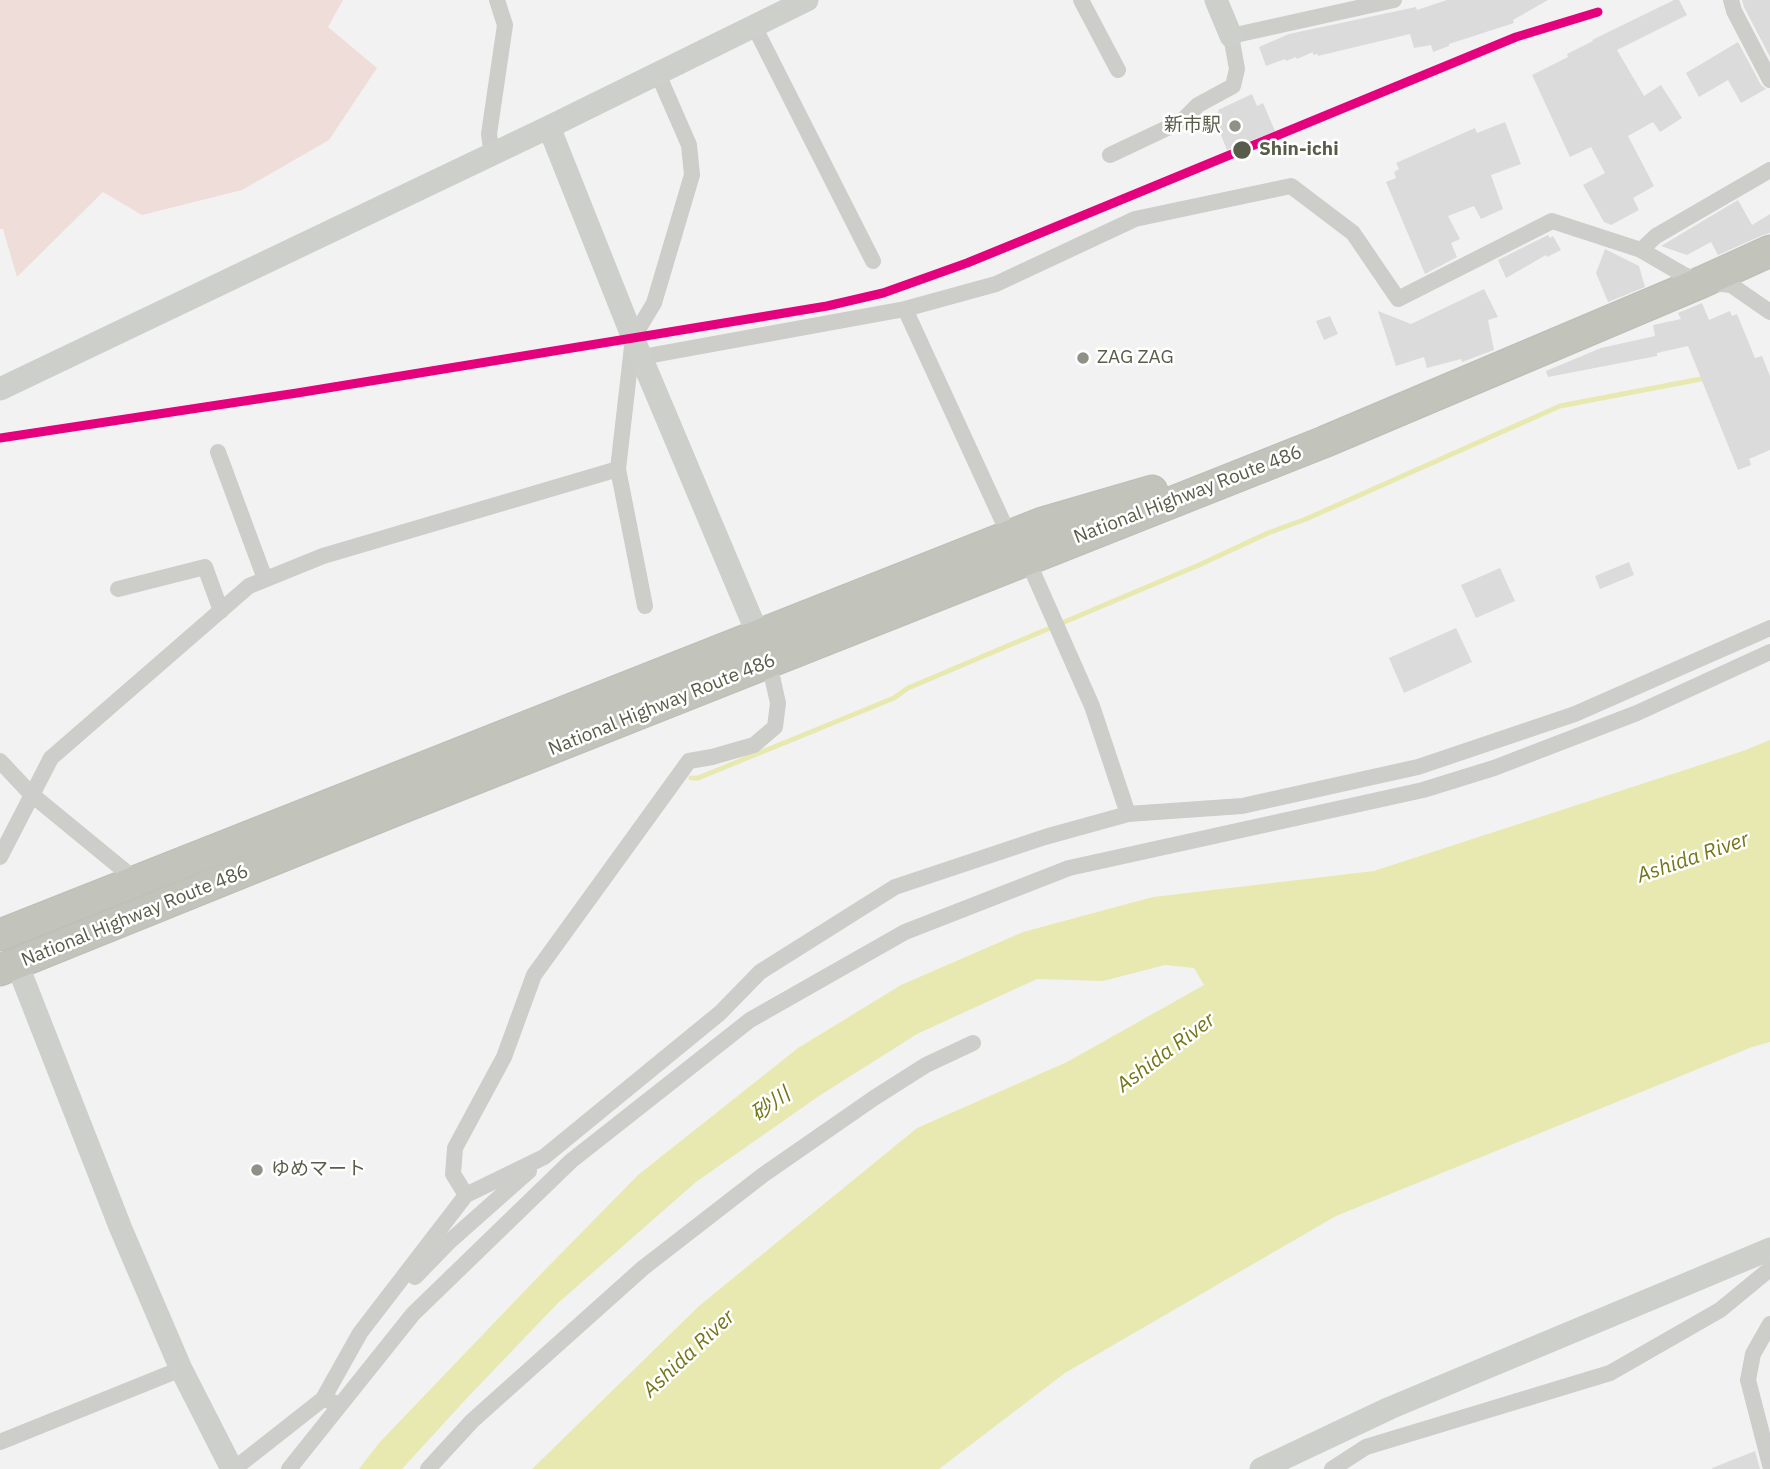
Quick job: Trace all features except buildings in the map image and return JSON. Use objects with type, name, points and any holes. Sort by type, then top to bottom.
[{"type":"highway","name":"National Highway Route 486","points":[[6,946],[137,881],[758,634],[1324,442],[1770,251]]},
{"type":"highway","name":"National Highway Route 486","points":[[6,946],[388,813],[769,663],[1018,547]]},
{"type":"street","points":[[492,155],[489,134],[505,24],[497,0]]},
{"type":"street","points":[[0,389],[492,155],[807,0]]},
{"type":"street","points":[[1082,0],[1118,70]]},
{"type":"street","points":[[1110,155],[1182,121],[1198,105],[1233,86],[1237,69],[1231,36],[1216,0]]},
{"type":"street","points":[[1231,36],[1394,0]]},
{"type":"street","points":[[1731,0],[1734,11],[1770,80]]},
{"type":"street","points":[[754,26],[873,261]]},
{"type":"street","points":[[645,606],[618,470],[638,348],[692,175],[689,145],[658,74]]},
{"type":"street","points":[[466,1195],[453,1174],[454,1148],[504,1057],[534,975],[689,761],[754,745],[775,727],[778,703],[769,663],[758,634],[549,127]]},
{"type":"street","points":[[1641,250],[1656,236],[1770,170]]},
{"type":"street","points":[[638,348],[905,309],[996,284],[1135,219],[1292,186],[1353,233],[1398,299],[1552,221],[1641,250],[1684,275],[1702,282],[1731,285],[1770,312]]},
{"type":"street","points":[[905,309],[1092,706],[1128,814]]},
{"type":"street","points":[[218,452],[265,579]]},
{"type":"street","points":[[0,857],[51,758],[249,586],[323,556],[618,470]]},
{"type":"street","points":[[118,589],[205,567],[221,611]]},
{"type":"street","points":[[360,1333],[450,1241],[544,1157],[720,1013],[760,972],[895,887],[1045,837],[1128,814],[1242,806],[1418,767],[1575,714],[1770,628]]},
{"type":"street","points":[[289,1469],[414,1314],[571,1161],[750,1020],[905,932],[1069,868],[1423,790],[1494,768],[1637,713],[1770,652]]},
{"type":"street","points":[[0,761],[31,794],[137,881]]},
{"type":"street","points":[[6,946],[181,1369],[233,1469],[323,1399],[360,1333],[466,1195],[544,1157]]},
{"type":"street","points":[[428,1469],[472,1421],[643,1268],[763,1175],[874,1098],[926,1065],[973,1043]]},
{"type":"street","points":[[1261,1469],[1390,1408],[1770,1249]]},
{"type":"street","points":[[1335,1468],[1366,1447],[1610,1373],[1720,1310],[1770,1269]]},
{"type":"street","points":[[1770,1324],[1753,1354],[1748,1380],[1765,1428],[1770,1465]]},
{"type":"street","points":[[0,1442],[181,1369]]},
{"type":"street","points":[[323,1399],[341,1404]]},
{"type":"shaded area","points":[[0,0],[343,0],[328,27],[377,68],[329,140],[242,190],[142,215],[103,192],[17,277],[3,229],[0,229]]},
{"type":"water","points":[[1770,740],[1770,1042],[1336,1216],[1065,1373],[939,1469],[532,1469],[699,1306],[917,1128],[1067,1062],[1204,985],[1194,968],[1165,965],[1103,981],[1037,979],[917,1034],[819,1096],[696,1182],[557,1304],[402,1469],[359,1469],[379,1443],[638,1175],[798,1048],[901,985],[1023,932],[1153,897],[1374,871]]},
{"type":"waterway","points":[[691,778],[698,778],[894,698],[908,688],[1306,519],[1560,406],[1706,378]]},
{"type":"transit line","points":[[0,438],[633,338],[827,306],[883,293],[967,263],[1516,37],[1598,12]]},
{"type":"place","name":"新市駅","points":[[1235,126]]},
{"type":"place","name":"Shin-ichi","points":[[1242,150]]},
{"type":"place","name":"ZAG ZAG","points":[[1083,358]]},
{"type":"place","name":"ゆめマート","points":[[257,1170]]},
{"type":"water label","name":"Ashida River","points":[[1693,858]]},
{"type":"water label","name":"Ashida River","points":[[1166,1053]]},
{"type":"water label","name":"砂川","points":[[771,1105]]},
{"type":"water label","name":"Ashida River","points":[[689,1354]]}]
